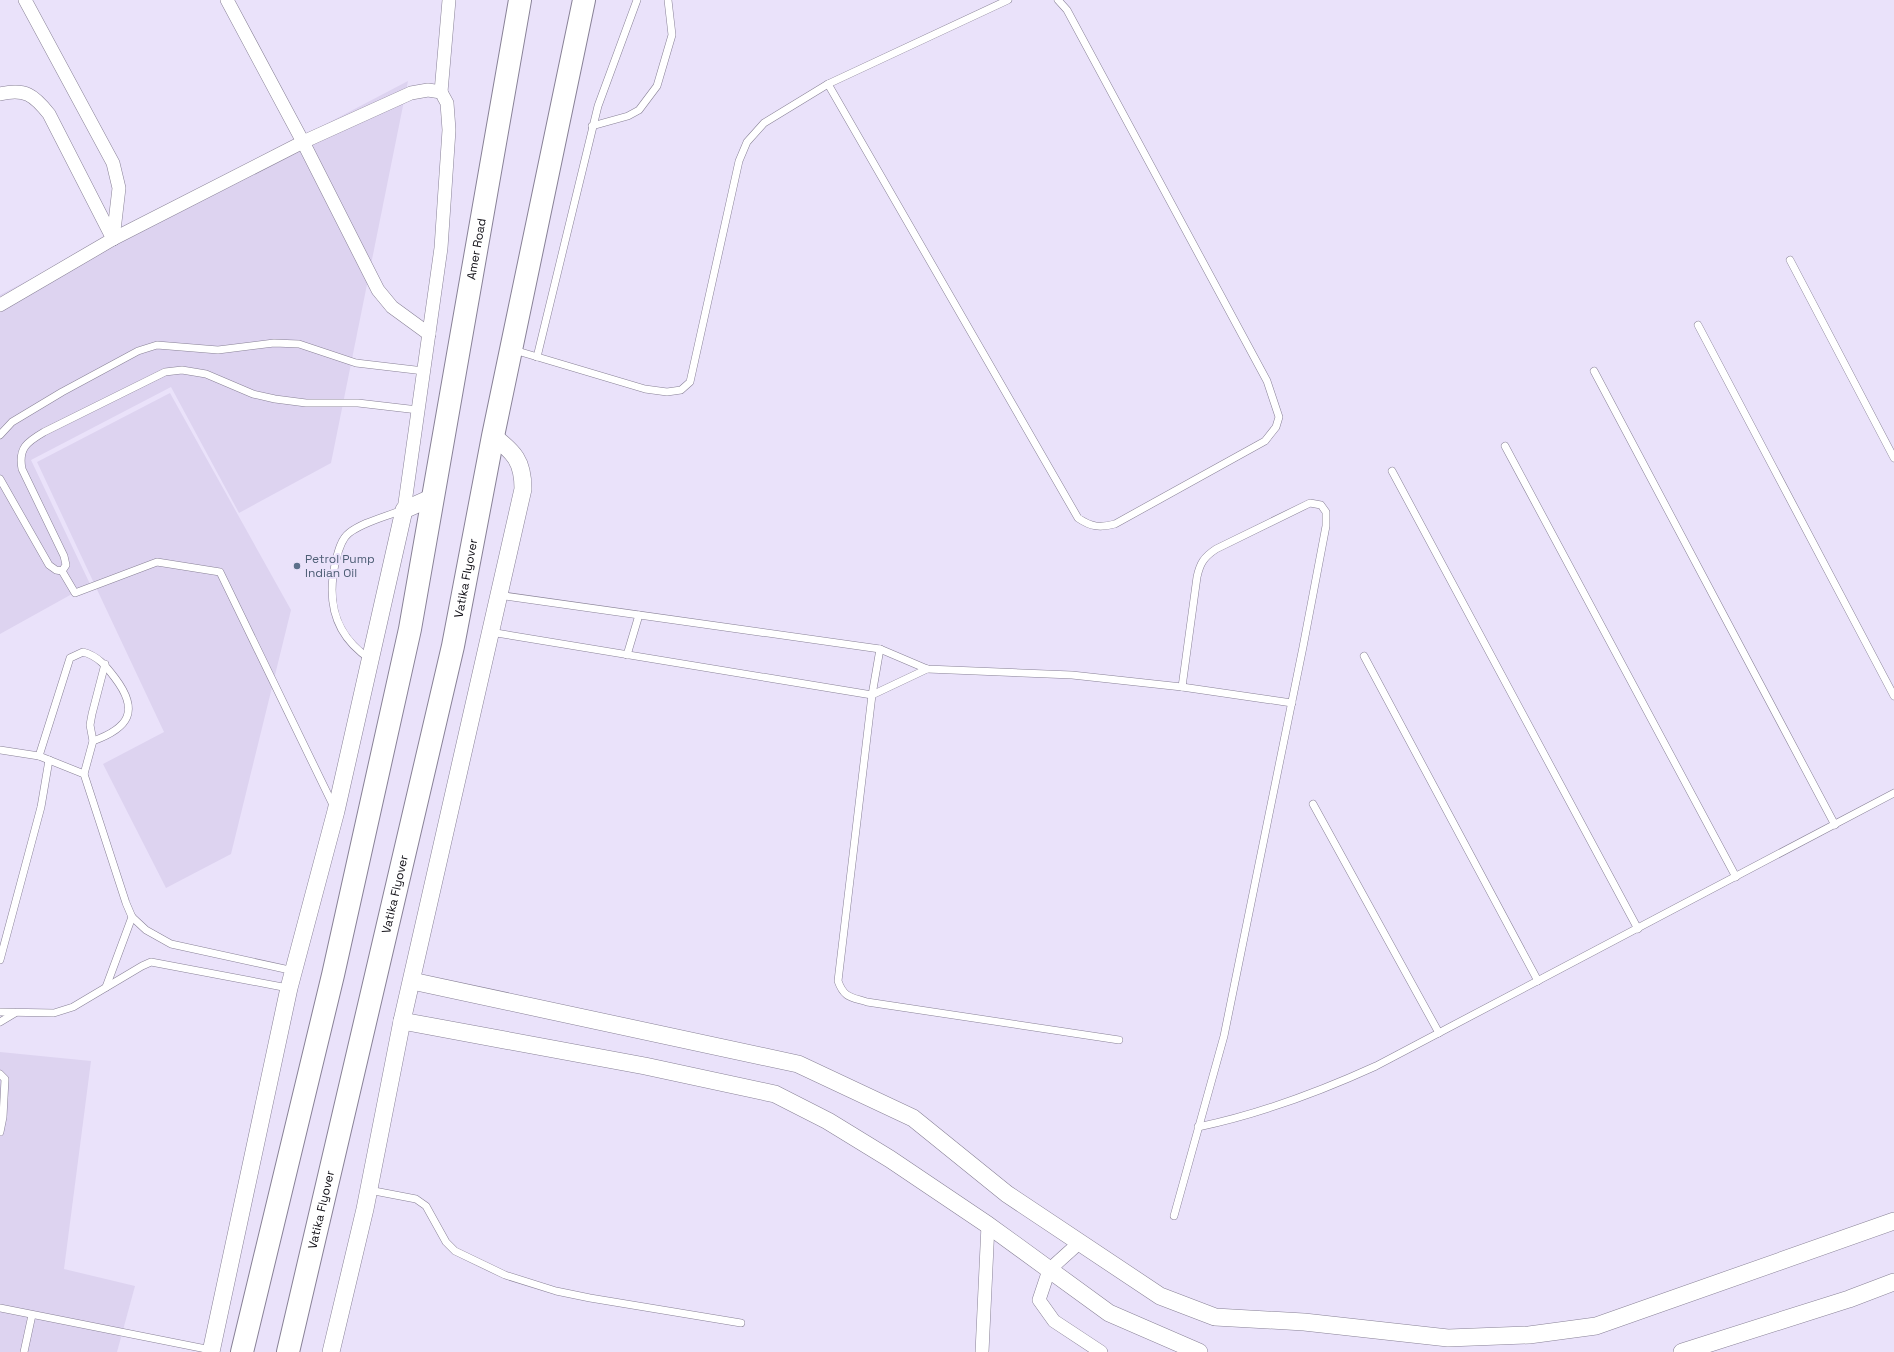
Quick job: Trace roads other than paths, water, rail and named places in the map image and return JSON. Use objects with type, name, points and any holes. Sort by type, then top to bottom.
[{"type":"highway","name":"Amer Road","points":[[433,497],[520,0]]},
{"type":"highway","name":"Vatika Flyover","points":[[288,1352],[453,646],[493,436],[584,0]]},
{"type":"highway","points":[[242,1352],[336,960],[410,629],[433,497]]},
{"type":"street","points":[[25,0],[113,163],[119,188],[113,239]]},
{"type":"street","points":[[227,0],[303,142],[378,290],[392,307],[429,334]]},
{"type":"street","points":[[211,1351],[289,988],[336,811],[404,510],[441,248],[449,130],[447,103],[441,92],[448,0]]},
{"type":"street","points":[[0,305],[113,239],[303,142],[411,93],[428,90],[441,92]]},
{"type":"street","points":[[0,94],[11,91],[23,92],[37,99],[45,109],[113,239]]},
{"type":"street","points":[[330,1352],[369,1190],[402,1021],[523,489],[523,472],[509,448],[493,436]]},
{"type":"street","points":[[404,510],[433,497]]},
{"type":"street","points":[[412,981],[798,1064],[913,1118],[1007,1194],[1160,1296],[1215,1317],[1304,1322],[1448,1338],[1529,1335],[1596,1326],[1894,1221]]},
{"type":"street","points":[[402,1021],[645,1066],[775,1094],[828,1121],[890,1158],[1109,1312],[1199,1352]]},
{"type":"street","points":[[982,1352],[988,1226]]},
{"type":"street","points":[[1080,1242],[1049,1270],[1039,1300],[1054,1321],[1101,1352]]},
{"type":"street","points":[[1682,1352],[1841,1301],[1894,1282]]},
{"type":"lane","points":[[537,357],[592,126],[602,93],[637,0]]},
{"type":"lane","points":[[592,126],[628,116],[639,110],[657,86],[672,35],[668,0]]},
{"type":"lane","points":[[512,349],[646,389],[667,392],[681,390],[690,382],[739,160],[747,142],[764,123],[828,84],[1008,0]]},
{"type":"lane","points":[[828,84],[1078,518],[1088,525],[1102,527],[1116,524],[1265,441],[1276,427],[1279,417],[1267,381],[1067,10],[1058,0]]},
{"type":"lane","points":[[1790,260],[1894,458]]},
{"type":"lane","points":[[1698,325],[1894,696]]},
{"type":"lane","points":[[0,435],[12,422],[62,392],[138,351],[156,345],[218,350],[274,343],[299,344],[356,363],[424,371]]},
{"type":"lane","points":[[62,571],[66,565],[64,556],[22,469],[20,457],[23,448],[30,440],[44,432],[165,372],[197,371],[253,394],[275,399],[306,403],[358,403],[418,410]]},
{"type":"lane","points":[[1594,371],[1835,825]]},
{"type":"lane","points":[[1505,446],[1736,877]]},
{"type":"lane","points":[[1392,471],[1638,929]]},
{"type":"lane","points":[[0,479],[49,565],[56,570],[62,571],[75,593],[157,562],[220,572],[336,811]]},
{"type":"lane","points":[[1174,1216],[1224,1036],[1292,703],[1326,526],[1326,512],[1322,505],[1310,503],[1216,549],[1205,556],[1200,566],[1182,688]]},
{"type":"lane","points":[[370,659],[357,650],[348,640],[336,621],[331,580],[339,548],[348,534],[368,523],[404,510]]},
{"type":"lane","points":[[498,595],[880,649],[927,669],[1072,675],[1292,703]]},
{"type":"lane","points":[[627,655],[639,615]]},
{"type":"lane","points":[[490,632],[872,695],[927,669]]},
{"type":"lane","points":[[880,649],[872,695],[838,981],[842,992],[867,1002],[1119,1040]]},
{"type":"lane","points":[[39,756],[70,658],[83,652],[92,655],[104,664],[128,698],[128,715],[124,723],[118,729],[93,741]]},
{"type":"lane","points":[[1364,656],[1538,982]]},
{"type":"lane","points":[[104,664],[90,725],[93,741],[84,774],[126,904],[132,917],[146,930],[171,944],[294,971]]},
{"type":"lane","points":[[0,750],[39,756],[84,774]]},
{"type":"lane","points":[[0,960],[41,807],[49,760]]},
{"type":"lane","points":[[1198,1127],[1267,1109],[1345,1081],[1538,982],[1894,793]]},
{"type":"lane","points":[[1313,804],[1439,1033]]},
{"type":"lane","points":[[106,987],[132,917]]},
{"type":"lane","points":[[0,1012],[54,1012],[73,1007],[151,962],[289,988]]},
{"type":"lane","points":[[0,1022],[16,1013]]},
{"type":"lane","points":[[0,1074],[5,1079],[4,1118],[0,1132]]},
{"type":"lane","points":[[369,1190],[416,1199],[426,1206],[446,1242],[455,1251],[505,1276],[556,1291],[590,1298],[741,1323]]},
{"type":"lane","points":[[0,1308],[211,1351]]},
{"type":"lane","points":[[24,1352],[32,1314]]},
{"type":"place","name":"Petrol Pump Indian Oil","points":[[297,566]]}]
